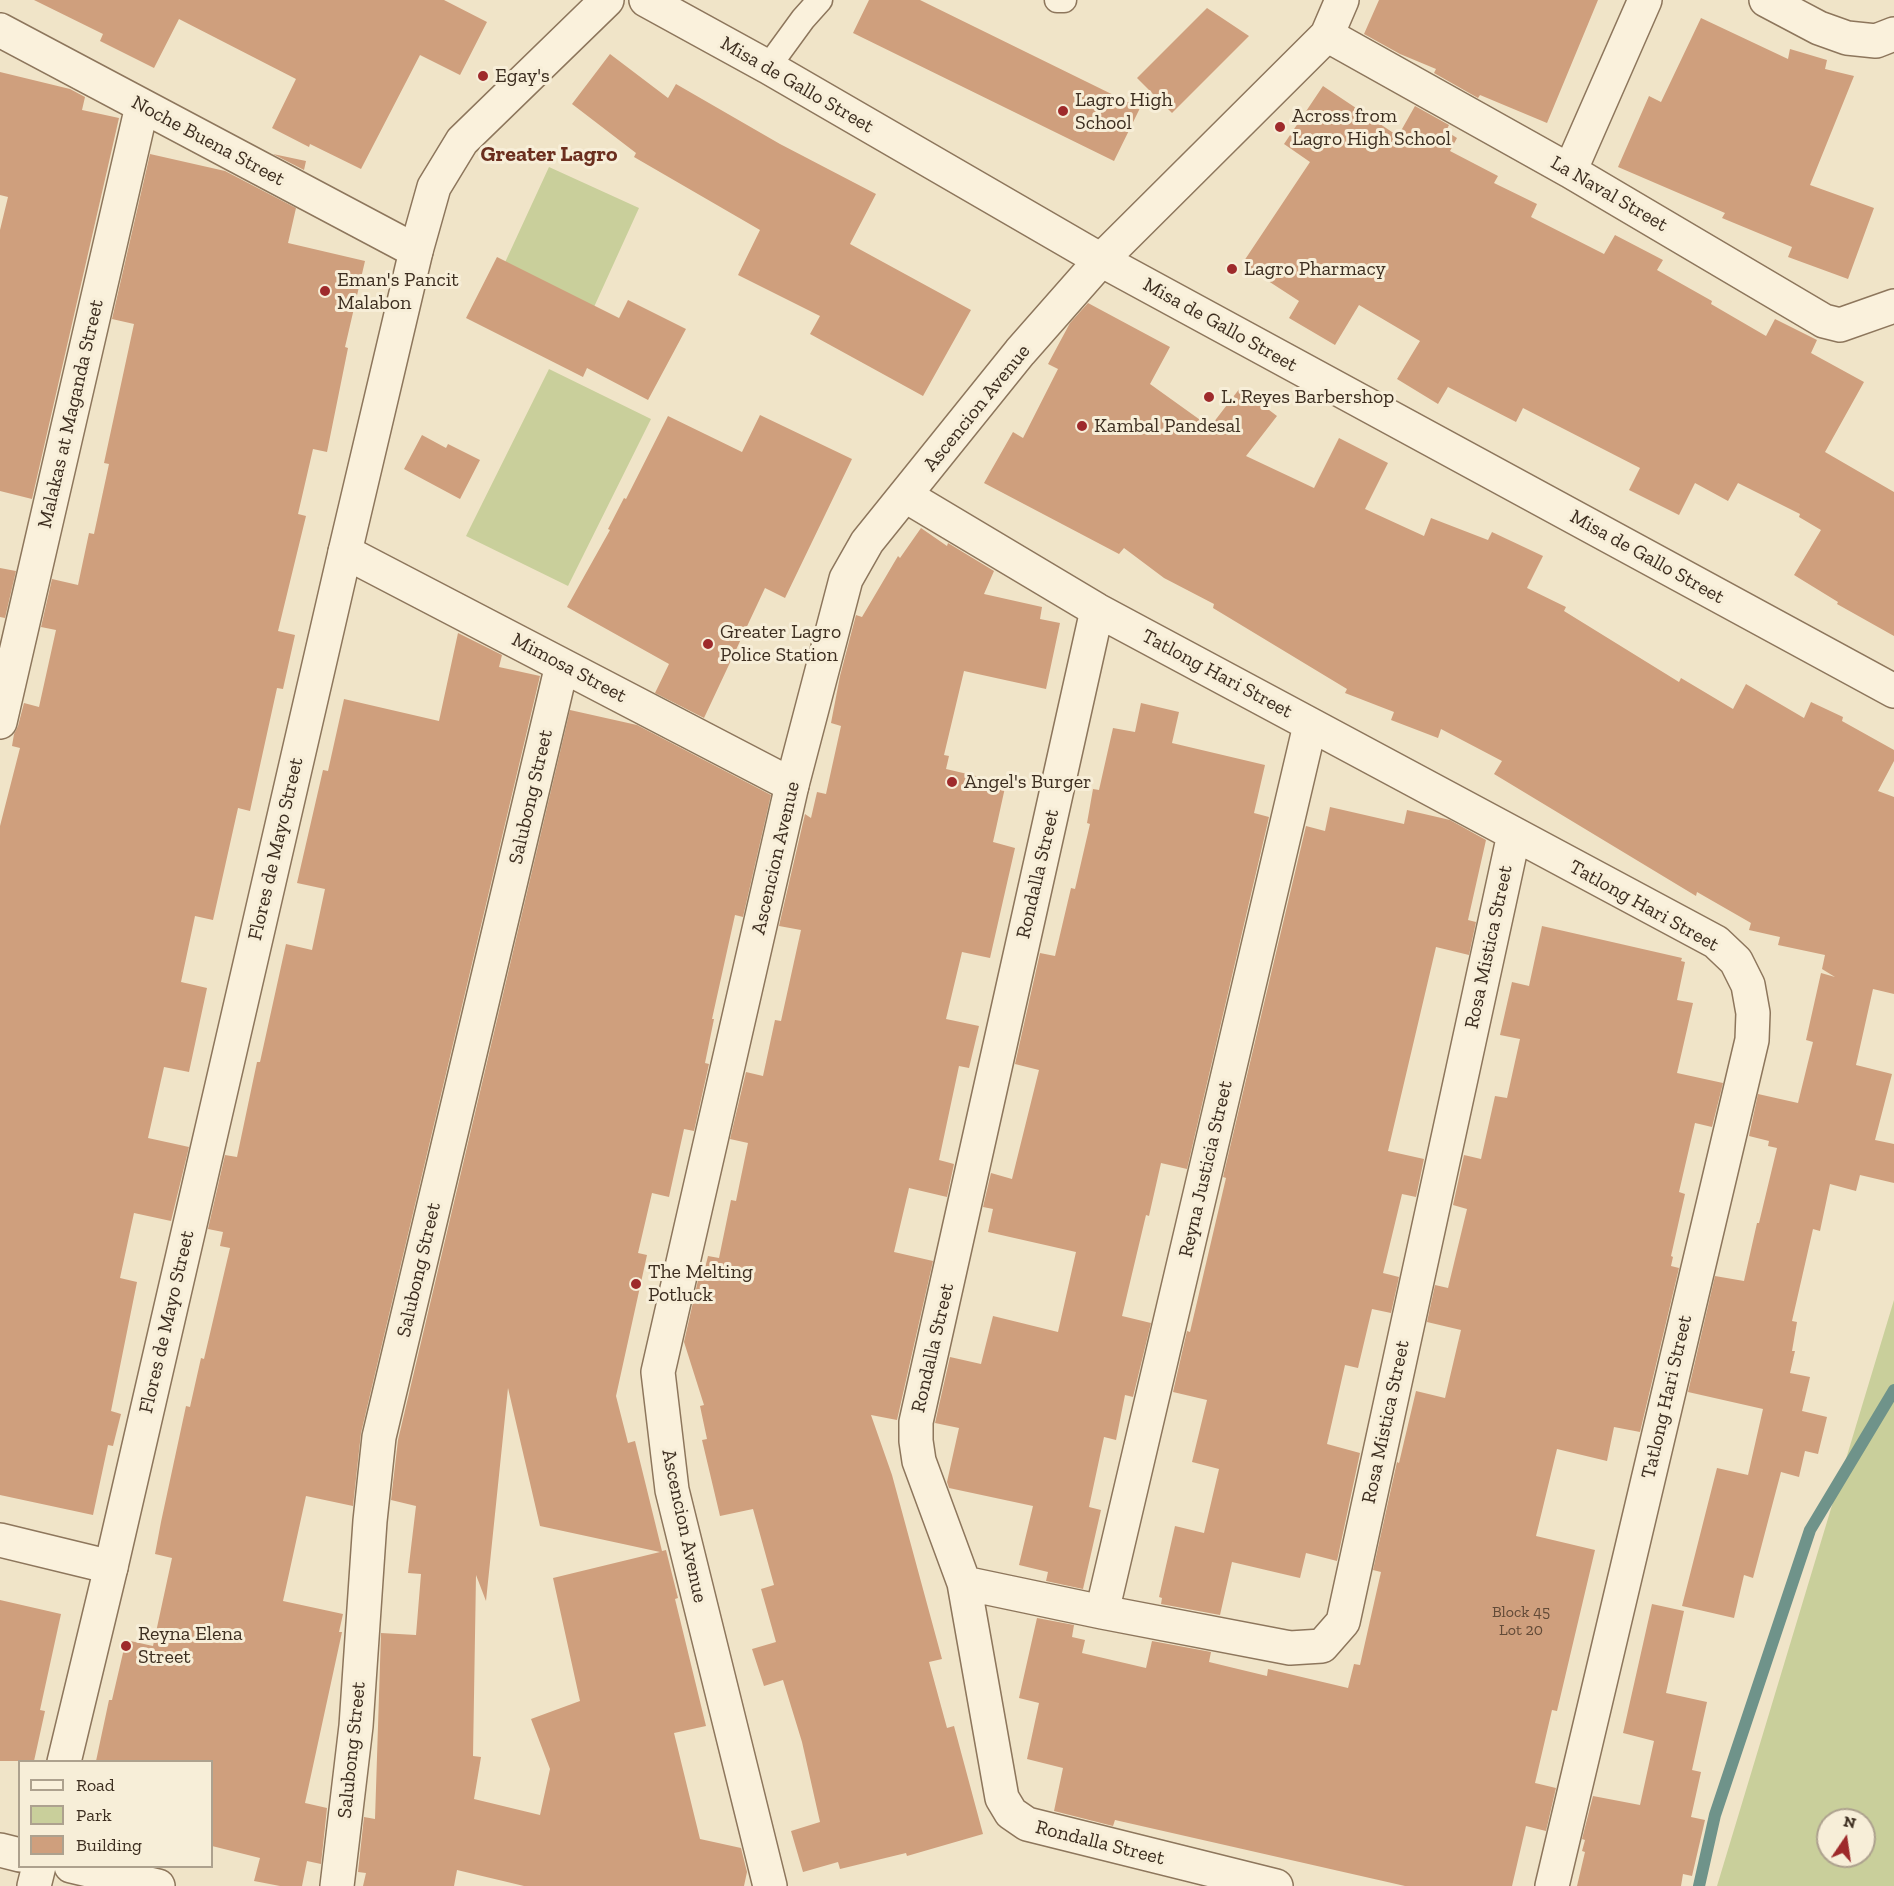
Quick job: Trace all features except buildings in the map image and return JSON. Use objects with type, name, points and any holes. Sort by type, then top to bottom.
[{"type":"street","name":"Flores de Mayo Street","points":[[64,1760],[111,1567],[345,552],[416,251],[434,187],[462,141],[608,0]]},
{"type":"street","name":"Misa de Gallo Street","points":[[646,0],[768,66],[1101,260],[1894,691]]},
{"type":"street","name":"Ascencion Avenue","points":[[770,1886],[672,1490],[658,1372],[792,785],[846,579],[867,542],[1020,352],[1101,260],[1327,35],[1342,0]]},
{"type":"street","points":[[1570,171],[1646,0]]},
{"type":"street","points":[[1766,0],[1819,28],[1847,38],[1876,41],[1894,34]]},
{"type":"street","name":"Noche Buena Street","points":[[0,30],[416,251]]},
{"type":"street","name":"La Naval Street","points":[[1327,35],[1570,171],[1824,321],[1840,325],[1894,306]]},
{"type":"street","name":"Malakas at Maganda Street","points":[[0,722],[142,106]]},
{"type":"street","name":"Tatlong Hari Street","points":[[906,496],[1097,610],[1716,942],[1736,961],[1748,985],[1753,1013],[1752,1040],[1552,1886]]},
{"type":"street","name":"Mimosa Street","points":[[345,552],[792,785]]},
{"type":"street","name":"Rondalla Street","points":[[1097,610],[916,1422],[916,1441],[919,1461],[964,1583],[1002,1798],[1011,1813],[1027,1824],[1276,1886]]},
{"type":"street","name":"Salubong Street","points":[[337,1886],[356,1726],[370,1521],[379,1437],[562,664]]},
{"type":"street","name":"Reyna Justicia Street","points":[[1102,1612],[1310,725]]},
{"type":"street","name":"Rosa Mistica Street","points":[[964,1583],[1290,1648],[1322,1646],[1343,1622],[1514,834]]},
{"type":"street","points":[[0,1540],[111,1567]]},
{"type":"street","points":[[0,1850],[18,1854]]},
{"type":"street","points":[[34,1886],[38,1868]]},
{"type":"street","points":[[80,1868],[158,1886]]},
{"type":"lane","points":[[768,66],[802,19],[820,0]]},
{"type":"lane","points":[[1057,0],[1064,0]]},
{"type":"green space","points":[[549,167],[639,208],[569,362],[478,321]]},
{"type":"green space","points":[[549,369],[651,419],[568,586],[466,536]]},
{"type":"green space","points":[[1894,1300],[1894,1886],[1717,1886]]},
{"type":"waterway","points":[[1699,1886],[1715,1815],[1810,1530],[1894,1390]]},
{"type":"place","name":"Egay's","points":[[483,76]]},
{"type":"place","name":"Lagro High School","points":[[1063,111]]},
{"type":"place","name":"Across from Lagro High School","points":[[1280,127]]},
{"type":"place","name":"Lagro Pharmacy","points":[[1232,269]]},
{"type":"place","name":"Eman's Pancit Malabon","points":[[325,291]]},
{"type":"place","name":"L. Reyes Barbershop","points":[[1209,397]]},
{"type":"place","name":"Kambal Pandesal","points":[[1082,426]]},
{"type":"place","name":"Greater Lagro Police Station","points":[[708,644]]},
{"type":"place","name":"Angel's Burger","points":[[952,782]]},
{"type":"place","name":"The Melting Potluck","points":[[636,1284]]},
{"type":"place","name":"Reyna Elena Street","points":[[126,1646]]},
{"type":"district","name":"Greater Lagro","points":[[549,155]]}]
